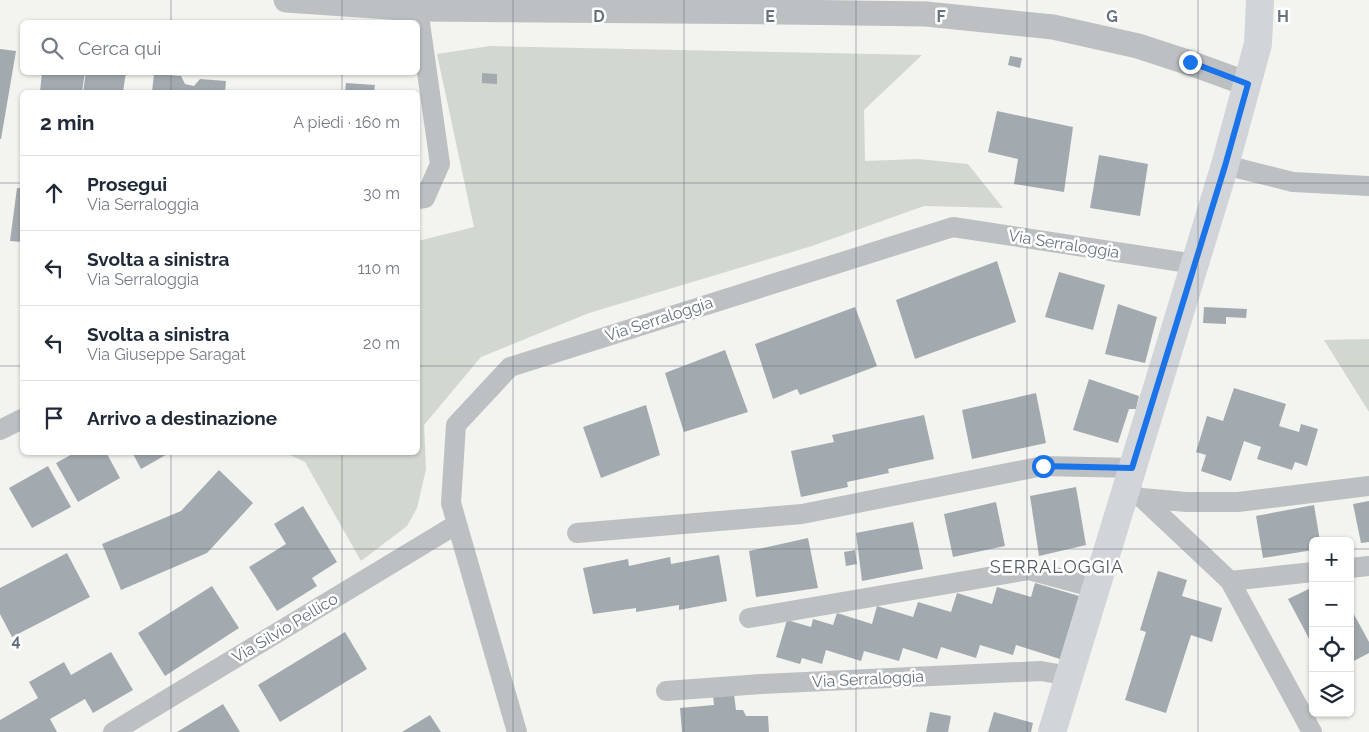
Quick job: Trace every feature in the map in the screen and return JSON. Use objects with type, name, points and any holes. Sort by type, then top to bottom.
[{"type":"main road","points":[[1052,732],[1096,588],[1133,486],[1195,264],[1225,166],[1258,44],[1260,0]]},
{"type":"street","points":[[286,0],[419,5],[926,14],[1053,26],[1138,46],[1190,62],[1248,84]]},
{"type":"street","points":[[419,5],[440,164],[425,198],[420,199]]},
{"type":"street","points":[[1225,166],[1293,182],[1369,186]]},
{"type":"street","name":"Via Serraloggia","points":[[517,732],[451,503],[456,425],[510,367],[952,226],[1195,264]]},
{"type":"street","points":[[0,417],[20,418]]},
{"type":"street","points":[[0,430],[20,419]]},
{"type":"street","points":[[577,533],[802,514],[1043,466],[1133,486],[1186,502],[1238,502],[1369,486]]},
{"type":"street","points":[[1133,486],[1230,582],[1312,732]]},
{"type":"street","name":"Via Silvio Pellico","points":[[113,732],[457,524]]},
{"type":"street","points":[[1354,568],[1369,566]]},
{"type":"street","points":[[749,618],[1029,570],[1096,588]]},
{"type":"street","points":[[1230,582],[1309,572]]},
{"type":"street","name":"Via Serraloggia","points":[[666,691],[761,684],[1041,671],[1069,676]]},
{"type":"shaded area","points":[[490,46],[922,55],[864,110],[865,161],[918,159],[968,164],[1003,208],[924,206],[812,246],[589,313],[481,357],[424,425],[426,469],[417,508],[407,526],[361,561],[305,462],[290,455],[420,455],[420,240],[474,227],[437,54]]},
{"type":"shaded area","points":[[1369,339],[1369,412],[1324,340]]},
{"type":"building","points":[[0,49],[16,51],[1,139],[0,139]]},
{"type":"building","points":[[1010,56],[1022,58],[1020,68],[1008,65]]},
{"type":"building","points":[[482,73],[497,74],[497,84],[482,83]]},
{"type":"building","points":[[42,75],[85,75],[82,90],[40,90]]},
{"type":"building","points":[[86,75],[126,75],[123,90],[83,90]]},
{"type":"building","points":[[154,75],[181,76],[185,84],[194,86],[200,79],[226,81],[225,90],[152,90]]},
{"type":"building","points":[[346,83],[375,85],[374,90],[345,90]]},
{"type":"building","points":[[997,111],[1073,127],[1064,192],[1014,184],[1018,159],[988,152]]},
{"type":"building","points":[[1099,155],[1148,164],[1140,216],[1090,208]]},
{"type":"building","points":[[17,188],[20,188],[20,242],[10,241]]},
{"type":"building","points":[[997,261],[1016,322],[915,359],[896,300]]},
{"type":"building","points":[[1059,272],[1105,285],[1093,330],[1045,317]]},
{"type":"building","points":[[1118,304],[1157,317],[1145,363],[1105,354]]},
{"type":"building","points":[[855,307],[877,366],[800,395],[797,389],[773,399],[755,344]]},
{"type":"building","points":[[1204,307],[1247,309],[1246,318],[1226,317],[1226,324],[1203,323]]},
{"type":"building","points":[[725,350],[748,412],[684,432],[665,373]]},
{"type":"building","points":[[1089,379],[1139,396],[1136,409],[1129,409],[1118,443],[1073,430]]},
{"type":"building","points":[[1234,388],[1286,404],[1279,426],[1299,432],[1301,424],[1318,429],[1307,466],[1295,462],[1292,470],[1257,459],[1261,447],[1244,441],[1231,481],[1201,471],[1206,455],[1196,452],[1207,416],[1223,421]]},
{"type":"building","points":[[1036,393],[1046,443],[972,459],[962,410]]},
{"type":"building","points":[[646,405],[660,455],[601,478],[583,427]]},
{"type":"building","points":[[924,415],[934,459],[888,469],[889,473],[847,482],[848,487],[801,497],[791,451],[834,442],[832,435]]},
{"type":"building","points":[[71,455],[108,455],[120,478],[78,502],[56,463]]},
{"type":"building","points":[[134,455],[166,455],[141,469]]},
{"type":"building","points":[[48,466],[71,507],[32,528],[9,488]]},
{"type":"building","points":[[219,470],[253,503],[207,553],[121,590],[102,544],[181,511]]},
{"type":"building","points":[[1076,487],[1086,545],[1039,556],[1030,496]]},
{"type":"building","points":[[1369,501],[1369,542],[1361,543],[1353,504]]},
{"type":"building","points":[[996,502],[1005,546],[953,557],[944,514]]},
{"type":"building","points":[[1314,505],[1319,537],[1309,537],[1309,551],[1263,558],[1256,516]]},
{"type":"building","points":[[303,506],[337,562],[312,578],[317,586],[277,611],[249,567],[286,544],[274,524]]},
{"type":"building","points":[[913,522],[923,569],[862,581],[856,533]]},
{"type":"building","points":[[808,538],[818,588],[756,597],[749,551]]},
{"type":"building","points":[[855,550],[857,564],[846,566],[844,552]]},
{"type":"building","points":[[67,553],[90,597],[12,637],[0,614],[0,588]]},
{"type":"building","points":[[719,555],[727,601],[679,610],[679,605],[636,612],[636,608],[593,614],[583,568],[628,559],[629,566],[670,557],[671,564]]},
{"type":"building","points":[[1158,571],[1187,580],[1182,596],[1222,608],[1212,642],[1191,635],[1166,713],[1125,700],[1146,632],[1140,630]]},
{"type":"building","points":[[1035,583],[1079,596],[1060,659],[1016,645],[1013,655],[980,645],[976,658],[941,647],[937,659],[903,648],[899,661],[864,651],[861,661],[826,650],[822,664],[802,658],[800,664],[776,657],[787,620],[811,627],[813,619],[833,625],[837,613],[872,624],[877,606],[913,617],[918,602],[951,612],[957,593],[992,604],[997,587],[1031,597]]},
{"type":"building","points":[[212,586],[239,628],[165,676],[138,633]]},
{"type":"building","points":[[1309,589],[1309,638],[1288,599]]},
{"type":"building","points":[[1354,614],[1369,642],[1369,653],[1354,661]]},
{"type":"building","points":[[345,632],[367,669],[280,722],[258,685]]},
{"type":"building","points":[[111,652],[133,690],[93,713],[85,699],[50,719],[57,732],[0,732],[0,720],[38,698],[29,682],[64,662],[71,675]]},
{"type":"building","points":[[734,694],[736,710],[743,710],[746,716],[768,716],[769,732],[682,732],[680,708],[714,705],[713,696]]},
{"type":"building","points":[[223,704],[240,732],[177,732]]},
{"type":"building","points":[[930,712],[951,716],[948,732],[926,732]]},
{"type":"building","points":[[994,712],[1033,723],[1031,732],[988,732]]},
{"type":"building","points":[[430,715],[441,732],[402,732]]},
{"type":"district","name":"SERRALOGGIA","points":[[1057,566]]},
{"type":"route","points":[[1043,466],[1132,468],[1225,166],[1248,84],[1190,62]]}]
